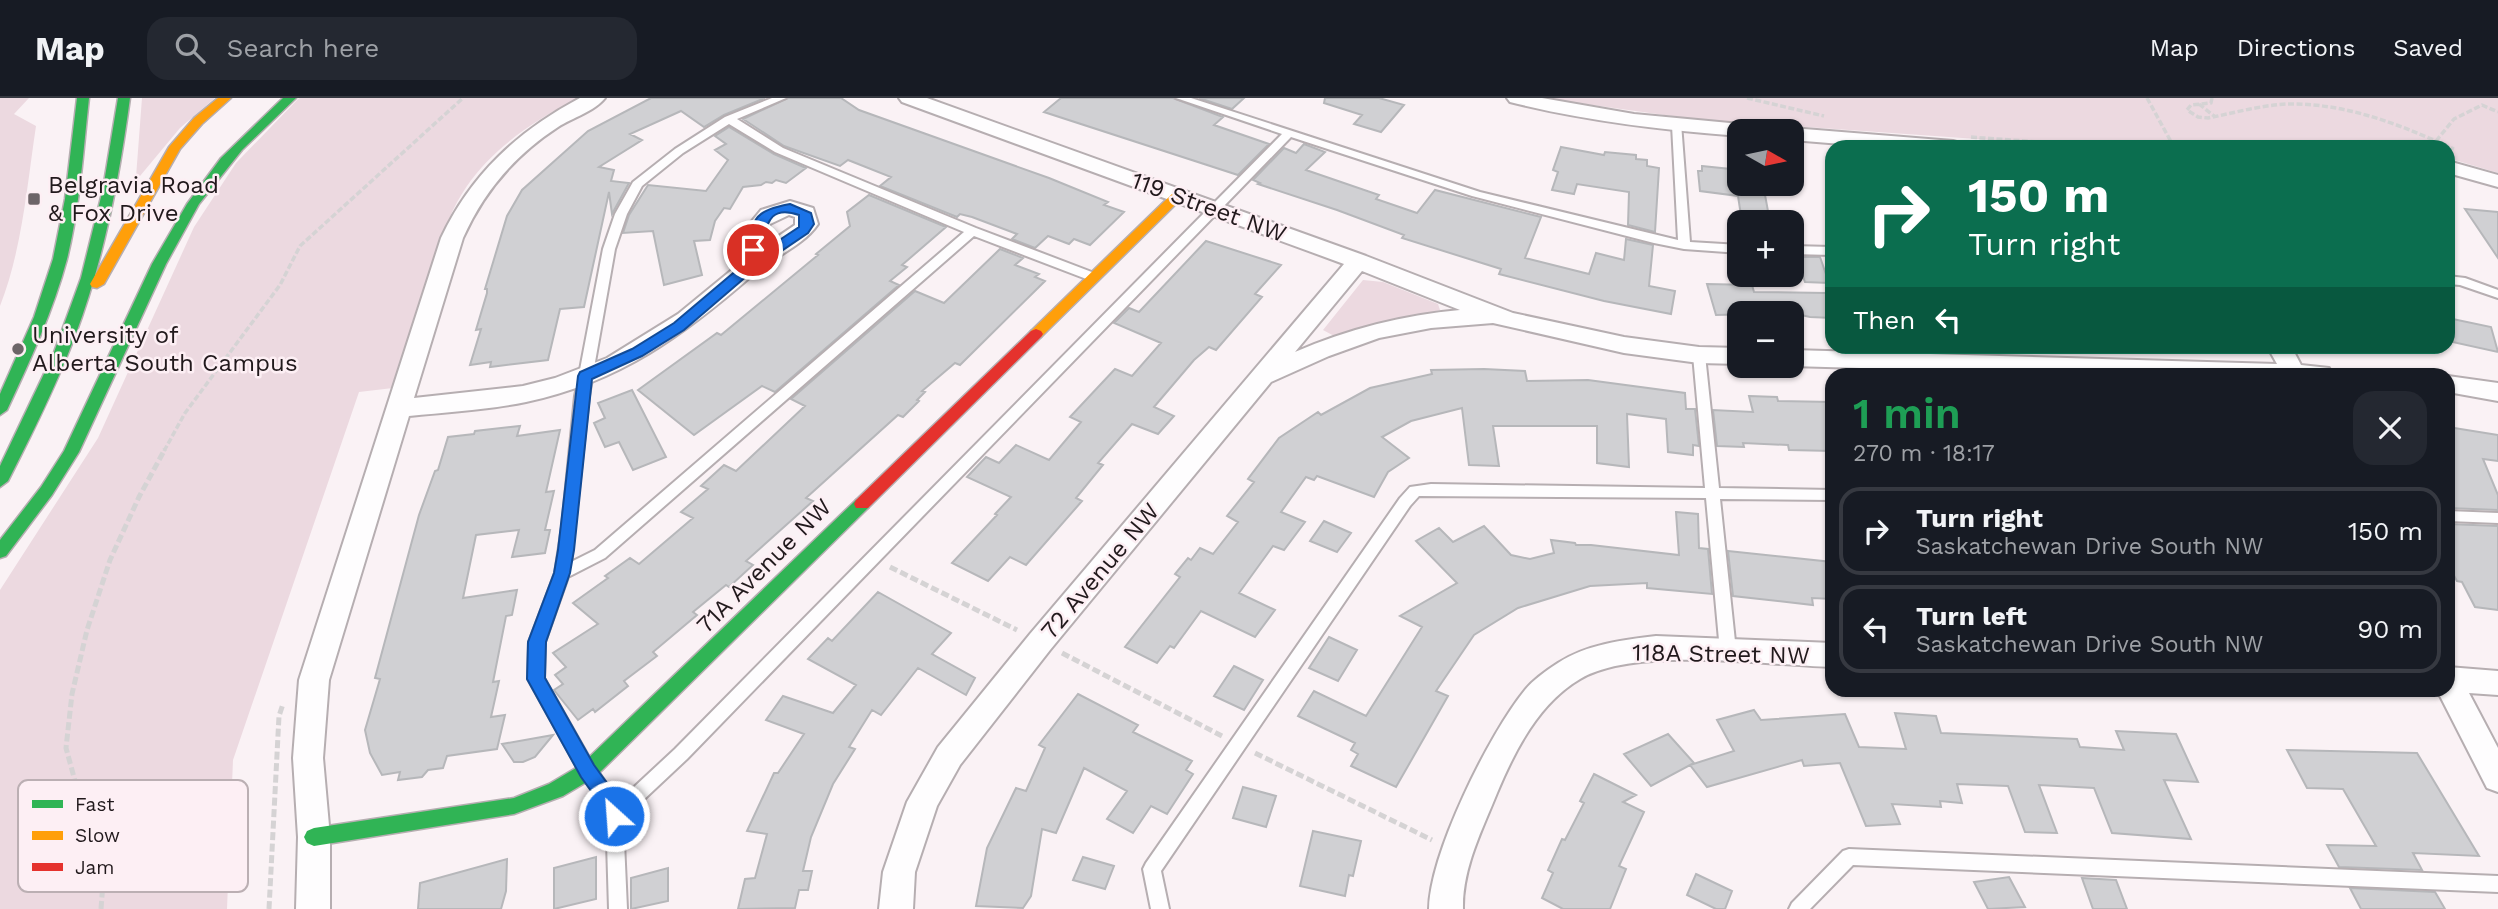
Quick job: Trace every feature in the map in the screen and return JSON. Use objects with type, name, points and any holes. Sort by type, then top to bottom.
[{"type":"main road","points":[[0,410],[26,356],[48,298],[65,236],[83,98]]},
{"type":"main road","points":[[0,481],[48,385],[77,312],[117,154],[124,98]]},
{"type":"main road","points":[[77,312],[113,262],[175,146],[203,116],[225,98]]},
{"type":"main road","points":[[0,552],[38,506],[70,454],[148,288],[193,204],[235,149],[289,98]]},
{"type":"main road","name":"71A Avenue NW","points":[[314,837],[514,806],[556,790],[587,771],[1177,196]]},
{"type":"street","points":[[313,909],[314,837],[308,758],[314,680],[452,238],[466,207],[487,176],[516,148],[552,121],[595,98]]},
{"type":"street","name":"119 Street NW","points":[[909,98],[1358,261],[1508,320]]},
{"type":"street","points":[[1517,98],[1566,111],[1727,129]]},
{"type":"street","points":[[1804,135],[1917,140]]},
{"type":"street","points":[[2455,160],[2498,181]]},
{"type":"street","name":"72 Avenue NW","points":[[896,909],[899,872],[923,802],[949,756],[1040,642],[1358,261]]},
{"type":"street","points":[[399,408],[531,392],[585,376],[637,352],[679,327],[750,266]]},
{"type":"street","name":"119 Street NW","points":[[1262,378],[1320,350],[1384,331],[1450,317],[1508,320],[1611,342],[1699,355],[1727,356]]},
{"type":"street","points":[[1804,358],[2105,368]]},
{"type":"street","points":[[2455,385],[2498,392]]},
{"type":"street","name":"118A Street NW","points":[[1446,909],[1446,892],[1457,853],[1492,768],[1513,730],[1537,696],[1570,670],[1609,654],[1656,648],[1825,655]]},
{"type":"street","points":[[2455,681],[2498,683]]},
{"type":"street","points":[[2455,695],[2498,778]]},
{"type":"lane","points":[[618,909],[614,807],[587,771],[536,679],[537,642],[562,573],[585,376],[609,249],[621,214],[637,184],[678,151],[729,119],[781,98]]},
{"type":"lane","points":[[1181,98],[1476,194],[1684,245],[1727,248]]},
{"type":"lane","points":[[729,119],[779,150],[972,231],[1093,277]]},
{"type":"lane","points":[[1677,125],[1684,245]]},
{"type":"lane","points":[[614,816],[681,754],[1288,134]]},
{"type":"lane","points":[[562,573],[600,554],[972,231]]},
{"type":"lane","points":[[1804,250],[1825,251]]},
{"type":"lane","points":[[2455,281],[2498,294]]},
{"type":"lane","points":[[1699,355],[1710,491],[1728,651]]},
{"type":"lane","points":[[1160,909],[1153,869],[1415,491],[1710,491],[1825,495]]},
{"type":"lane","points":[[2455,516],[2498,518]]},
{"type":"lane","points":[[1798,909],[1849,857],[2498,884]]},
{"type":"path","points":[[75,780],[66,748],[72,694],[87,630],[110,560],[133,509],[185,413],[280,285],[300,246],[463,98]]},
{"type":"path","points":[[1747,98],[1835,118]]},
{"type":"path","points":[[2147,98],[2169,140]]},
{"type":"path","points":[[2212,98],[2211,103],[2188,106],[2187,110],[2198,117],[2284,104],[2326,106],[2376,117],[2434,140]]},
{"type":"path","points":[[2199,104],[2215,116]]},
{"type":"path","points":[[2437,140],[2454,119],[2482,105],[2498,112]]},
{"type":"path","points":[[873,559],[1457,853]]},
{"type":"shaded area","points":[[0,98],[29,98],[14,114],[36,126],[19,240],[0,306]]},
{"type":"shaded area","points":[[142,98],[215,98],[180,128],[140,176],[136,177]]},
{"type":"shaded area","points":[[299,98],[580,98],[548,114],[518,134],[490,158],[467,186],[445,229],[393,388],[359,392],[233,760],[232,780],[18,780],[18,892],[228,892],[227,909],[0,909],[0,590],[98,438],[194,227],[236,163]]},
{"type":"shaded area","points":[[1542,98],[2498,98],[2498,173],[2455,160],[2455,140],[1992,140],[1804,127],[1804,119],[1727,119],[1727,121]]},
{"type":"shaded area","points":[[1363,280],[1383,282],[1438,304],[1440,310],[1336,337],[1323,330]]},
{"type":"building","points":[[651,98],[765,98],[724,115],[704,127],[681,111],[630,134],[642,140],[599,167],[614,170],[611,181],[629,183],[612,214],[609,192],[584,307],[560,309],[548,360],[490,367],[491,362],[470,365],[481,329],[476,330],[487,293],[485,289],[507,216],[522,190],[588,131]]},
{"type":"building","points":[[788,98],[841,98],[859,110],[1049,178],[1108,202],[1104,205],[1124,212],[1090,245],[1074,239],[1069,244],[1048,236],[1035,248],[1012,239],[1017,234],[972,217],[960,214],[957,217],[880,186],[891,177],[848,160],[840,166],[784,146],[743,119]]},
{"type":"building","points":[[1061,98],[1173,98],[1223,117],[1214,125],[1269,144],[1238,175],[1044,112]]},
{"type":"building","points":[[1199,98],[1244,98],[1232,109]]},
{"type":"building","points":[[1325,98],[1379,98],[1404,105],[1381,132],[1354,124],[1362,115],[1324,103]]},
{"type":"building","points":[[729,127],[774,154],[806,168],[786,183],[776,180],[772,183],[743,187],[730,209],[724,208],[715,221],[710,240],[694,241],[702,275],[664,285],[653,231],[623,233],[629,215],[648,185],[706,191],[728,160],[715,150],[726,144],[715,136]]},
{"type":"building","points":[[1304,144],[1325,152],[1306,170],[1379,195],[1376,199],[1417,213],[1435,190],[1541,217],[1525,258],[1589,274],[1596,253],[1624,260],[1626,239],[1653,245],[1649,286],[1675,291],[1671,314],[1604,301],[1499,274],[1501,269],[1402,238],[1404,235],[1253,180],[1284,148],[1296,153]]},
{"type":"building","points":[[1561,147],[1604,155],[1605,152],[1636,155],[1636,159],[1647,160],[1647,166],[1659,168],[1655,232],[1628,225],[1629,192],[1577,184],[1574,194],[1552,190],[1558,172],[1553,170]]},
{"type":"building","points":[[1702,166],[1727,169],[1727,195],[1700,191],[1698,171],[1702,171]]},
{"type":"building","points":[[869,195],[946,227],[902,265],[907,267],[890,281],[899,285],[775,392],[762,386],[694,435],[638,390],[717,333],[721,335],[818,255],[816,254],[850,226],[847,212]]},
{"type":"building","points":[[1738,196],[1765,196],[1768,210],[1740,210]]},
{"type":"building","points":[[2465,209],[2498,212],[2498,258]]},
{"type":"building","points":[[1206,241],[1281,265],[1255,294],[1262,297],[1216,350],[1209,347],[1194,360],[1154,407],[1174,416],[1158,434],[1132,424],[1098,463],[1103,465],[1076,498],[1082,501],[1026,565],[1010,557],[988,581],[952,563],[1011,497],[967,477],[986,457],[999,463],[1016,445],[1049,460],[1081,422],[1070,417],[1115,369],[1132,376],[1161,343],[1114,323],[1129,308],[1139,312]]},
{"type":"building","points":[[1000,249],[1023,258],[1015,265],[1039,274],[1035,277],[1045,281],[960,365],[955,363],[922,391],[925,392],[917,400],[919,401],[903,417],[898,415],[806,498],[813,501],[746,561],[753,565],[729,587],[726,585],[693,612],[697,615],[653,652],[657,656],[624,681],[628,686],[595,712],[593,709],[578,720],[554,690],[563,684],[555,675],[566,667],[553,653],[598,624],[573,603],[630,558],[639,564],[693,518],[681,512],[708,489],[701,486],[724,465],[736,471],[805,406],[791,399],[915,291],[944,303]]},
{"type":"building","points":[[1804,257],[1820,257],[1825,271],[1825,283],[1805,282]]},
{"type":"building","points":[[1707,284],[1753,287],[1754,292],[1825,293],[1825,318],[1804,316],[1804,301],[1727,301],[1727,315],[1716,315]]},
{"type":"building","points":[[2455,319],[2491,327],[2498,352],[2455,343]]},
{"type":"building","points":[[1431,370],[1525,371],[1527,381],[1588,380],[1685,393],[1686,409],[1695,409],[1699,446],[1693,445],[1693,455],[1668,452],[1666,419],[1627,414],[1629,467],[1597,463],[1597,426],[1493,426],[1499,466],[1469,465],[1462,408],[1411,421],[1382,437],[1409,458],[1388,472],[1374,497],[1317,476],[1314,480],[1306,477],[1281,512],[1305,522],[1284,550],[1273,546],[1239,593],[1275,610],[1255,637],[1201,611],[1174,648],[1170,646],[1157,663],[1125,647],[1180,577],[1175,574],[1188,558],[1191,560],[1200,548],[1213,554],[1238,522],[1227,516],[1254,482],[1248,479],[1279,438],[1318,412],[1321,415],[1370,388],[1432,374]]},
{"type":"building","points":[[632,390],[666,457],[633,470],[619,442],[605,447],[594,423],[605,418],[598,403]]},
{"type":"building","points":[[1749,396],[1777,397],[1778,401],[1825,402],[1825,451],[1789,450],[1788,445],[1743,443],[1744,447],[1717,446],[1713,410],[1753,412]]},
{"type":"building","points":[[520,426],[517,436],[560,430],[546,492],[554,491],[545,530],[550,530],[545,553],[512,557],[519,530],[476,535],[463,598],[517,590],[512,615],[506,616],[493,682],[499,681],[491,717],[505,715],[497,749],[447,756],[443,768],[428,770],[422,777],[398,780],[400,772],[382,775],[370,753],[365,730],[380,679],[375,678],[419,515],[435,471],[438,470],[448,437]]},
{"type":"building","points":[[2455,428],[2498,435],[2498,461],[2483,459],[2498,495],[2498,510],[2455,508]]},
{"type":"building","points":[[1676,512],[1698,514],[1699,548],[1708,549],[1712,594],[1647,588],[1647,583],[1590,586],[1518,608],[1474,635],[1436,691],[1448,696],[1396,787],[1351,766],[1358,754],[1351,750],[1355,743],[1298,716],[1314,691],[1366,716],[1422,627],[1400,616],[1457,583],[1416,541],[1439,528],[1453,542],[1484,526],[1511,555],[1530,559],[1554,553],[1551,540],[1679,555]]},
{"type":"building","points":[[1324,521],[1351,533],[1337,552],[1310,541]]},
{"type":"building","points":[[2455,524],[2498,526],[2498,610],[2475,607],[2462,582],[2457,581]]},
{"type":"building","points":[[1728,551],[1825,561],[1825,599],[1812,598],[1813,605],[1733,596]]},
{"type":"building","points":[[878,592],[951,633],[932,654],[975,678],[966,695],[918,668],[881,715],[872,710],[849,747],[855,749],[833,784],[811,837],[803,871],[812,871],[808,890],[799,890],[795,908],[738,909],[745,879],[755,878],[767,834],[747,831],[774,773],[778,773],[804,734],[766,720],[783,696],[833,713],[856,685],[808,659],[828,638],[832,641]]},
{"type":"building","points":[[1329,637],[1357,650],[1338,681],[1309,668]]},
{"type":"building","points":[[1234,666],[1263,680],[1244,710],[1214,696]]},
{"type":"building","points":[[1078,694],[1138,725],[1133,732],[1192,761],[1186,770],[1193,774],[1167,814],[1151,806],[1133,833],[1107,819],[1127,791],[1084,768],[1056,833],[1042,829],[1031,896],[1023,908],[976,906],[987,848],[1016,788],[1026,791],[1045,748],[1039,745]]},
{"type":"building","points":[[1754,710],[1761,720],[1845,714],[1859,747],[1906,749],[1895,713],[1936,716],[1941,733],[2077,739],[2080,747],[2124,750],[2116,731],[2176,734],[2198,782],[2164,780],[2191,839],[2112,833],[2094,788],[2039,785],[2057,833],[2025,832],[2008,786],[1957,784],[1962,803],[1940,801],[1941,807],[1892,804],[1900,824],[1866,826],[1840,763],[1804,766],[1802,760],[1707,787],[1690,765],[1734,751],[1717,720]]},
{"type":"building","points":[[1668,734],[1694,763],[1651,786],[1624,754]]},
{"type":"building","points":[[553,735],[535,757],[523,762],[514,762],[502,744]]},
{"type":"building","points":[[2287,750],[2417,753],[2479,856],[2413,853],[2422,870],[2339,867],[2327,845],[2376,846],[2343,789],[2307,788]]},
{"type":"building","points":[[1594,774],[1636,795],[1623,802],[1644,812],[1619,866],[1626,869],[1610,909],[1563,909],[1542,898],[1553,873],[1548,870],[1562,839],[1565,840],[1584,803],[1580,801]]},
{"type":"building","points":[[1243,787],[1276,796],[1266,827],[1233,818]]},
{"type":"building","points":[[1313,831],[1361,841],[1345,896],[1300,886]]},
{"type":"building","points":[[596,857],[596,899],[554,909],[554,868]]},
{"type":"building","points":[[1083,857],[1114,866],[1105,889],[1073,880]]},
{"type":"building","points":[[507,859],[506,891],[501,909],[418,909],[420,883]]},
{"type":"building","points":[[668,868],[668,901],[631,909],[631,878]]},
{"type":"building","points":[[1696,874],[1732,891],[1725,909],[1716,909],[1687,895]]},
{"type":"building","points":[[2009,877],[2025,907],[1988,909],[1974,882]]},
{"type":"building","points":[[2082,878],[2116,880],[2127,909],[2093,909]]},
{"type":"building","points":[[2350,888],[2435,892],[2445,909],[2361,909]]},
{"type":"traffic: fast","points":[[0,410],[41,317],[60,259],[71,199],[83,98]]},
{"type":"traffic: fast","points":[[0,481],[53,373],[78,307],[103,219],[124,98]]},
{"type":"traffic: fast","points":[[0,552],[38,504],[71,452],[159,264],[193,204],[214,174],[238,147],[290,98]]},
{"type":"traffic: fast","points":[[314,837],[514,806],[556,790],[588,771],[862,504]]},
{"type":"traffic: slow","points":[[97,284],[175,147],[198,121],[225,98]]},
{"type":"traffic: slow","points":[[1036,334],[1177,196]]},
{"type":"traffic: jam","points":[[862,504],[1036,334]]},
{"type":"place","name":"Belgravia Road & Fox Drive","points":[[34,199]]},
{"type":"place","name":"University of Alberta South Campus","points":[[18,349]]},
{"type":"route","points":[[614,816],[614,807],[587,771],[536,679],[537,642],[562,573],[566,550],[585,376],[637,352],[679,327],[750,266],[803,230],[807,224],[804,213],[790,208],[769,212],[759,225],[753,250]]}]
